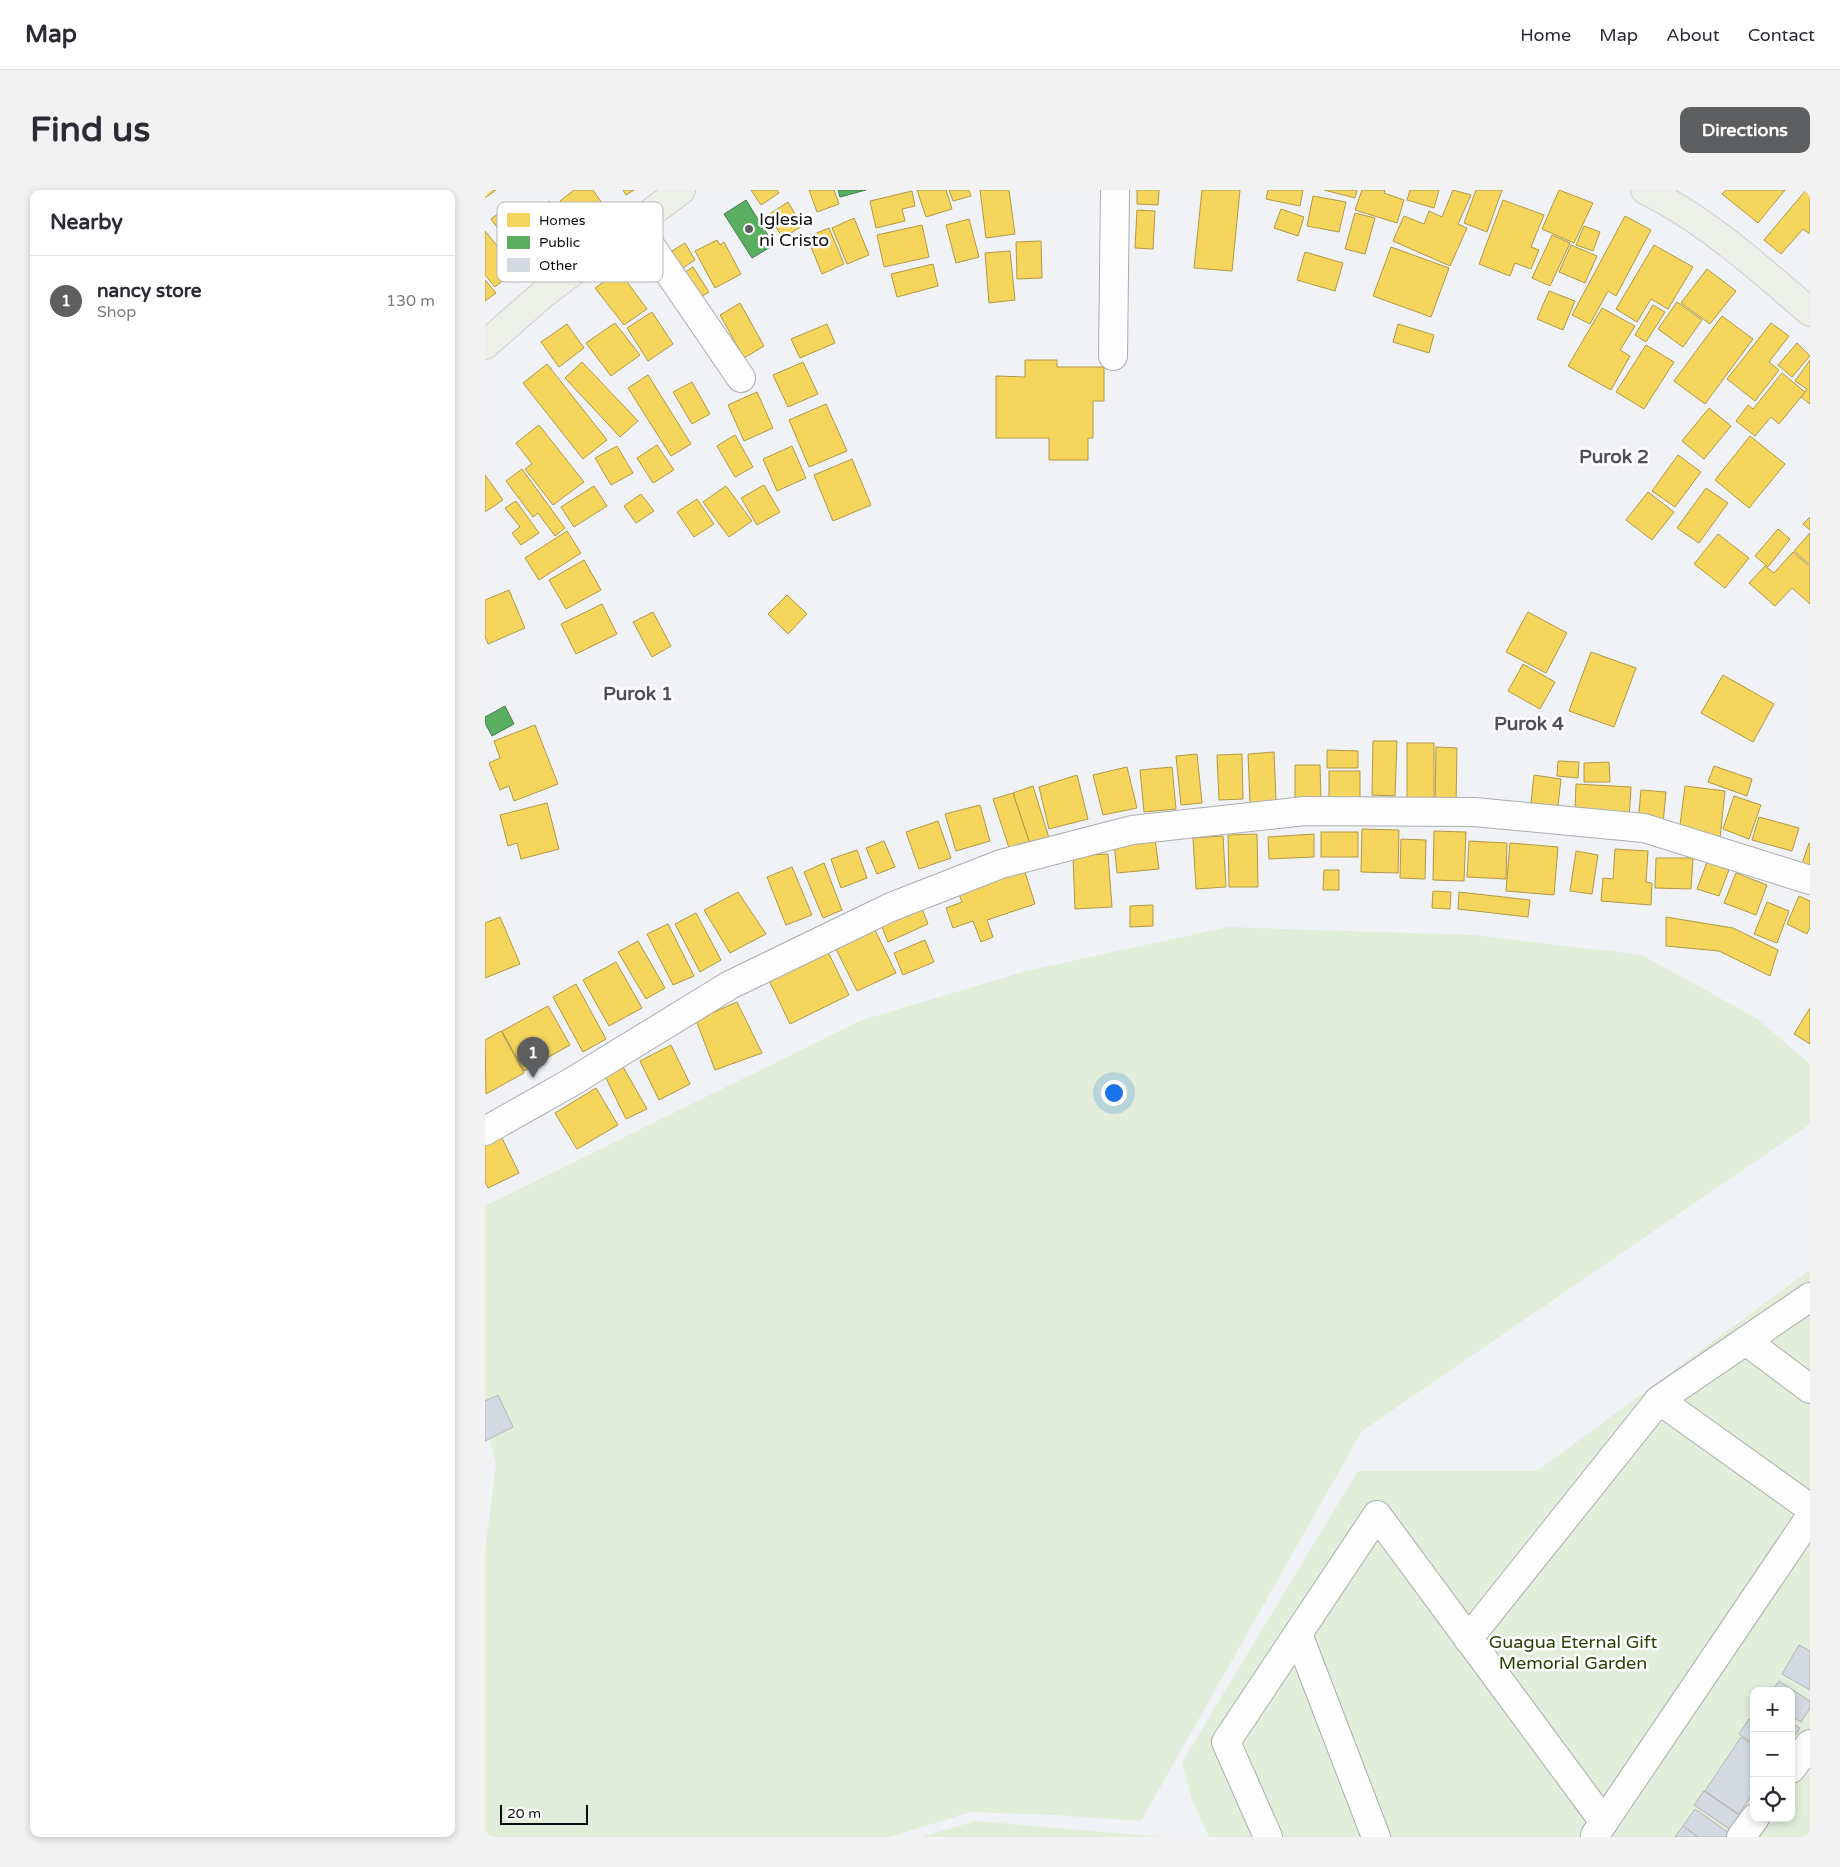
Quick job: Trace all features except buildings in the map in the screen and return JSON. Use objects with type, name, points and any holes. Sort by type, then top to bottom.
[{"type":"main road","points":[[663,203],[681,190]]},
{"type":"main road","points":[[1645,190],[1674,204],[1755,264],[1810,312]]},
{"type":"main road","points":[[485,345],[559,282]]},
{"type":"street","points":[[1113,356],[1115,190]]},
{"type":"street","points":[[663,264],[741,378]]},
{"type":"street","points":[[485,1131],[570,1083],[730,985],[891,907],[1001,864],[1132,830],[1305,811],[1473,812],[1644,828],[1810,880]]},
{"type":"street","points":[[1468,1639],[1659,1400],[1810,1297]]},
{"type":"street","points":[[1746,1341],[1810,1389]]},
{"type":"street","points":[[1659,1400],[1810,1508]]},
{"type":"street","points":[[1268,1837],[1227,1742],[1377,1515],[1468,1639],[1599,1829],[1810,1518]]},
{"type":"street","points":[[1298,1634],[1376,1837]]},
{"type":"street","points":[[1795,1764],[1810,1744]]},
{"type":"street","points":[[1741,1837],[1752,1822]]},
{"type":"green space","points":[[1228,927],[1472,935],[1642,955],[1756,1018],[1810,1064],[1810,1124],[1362,1431],[1141,1821],[971,1812],[890,1837],[485,1837],[485,1552],[496,1465],[485,1416],[485,1206],[862,1020],[1026,971]]},
{"type":"green space","name":"Guagua Eternal Gift Memorial Garden","points":[[1810,1270],[1810,1837],[1209,1837],[1192,1800],[1182,1762],[1358,1471],[1537,1471]]},
{"type":"green space","points":[[975,1821],[1162,1837],[922,1837]]},
{"type":"place","name":"Iglesia ni Cristo","points":[[749,229]]},
{"type":"place","name":"nancy store","points":[[533,1078]]},
{"type":"district","name":"Purok 2","points":[[1614,456]]},
{"type":"district","name":"Purok 1","points":[[638,693]]},
{"type":"district","name":"Purok 4","points":[[1529,723]]}]
